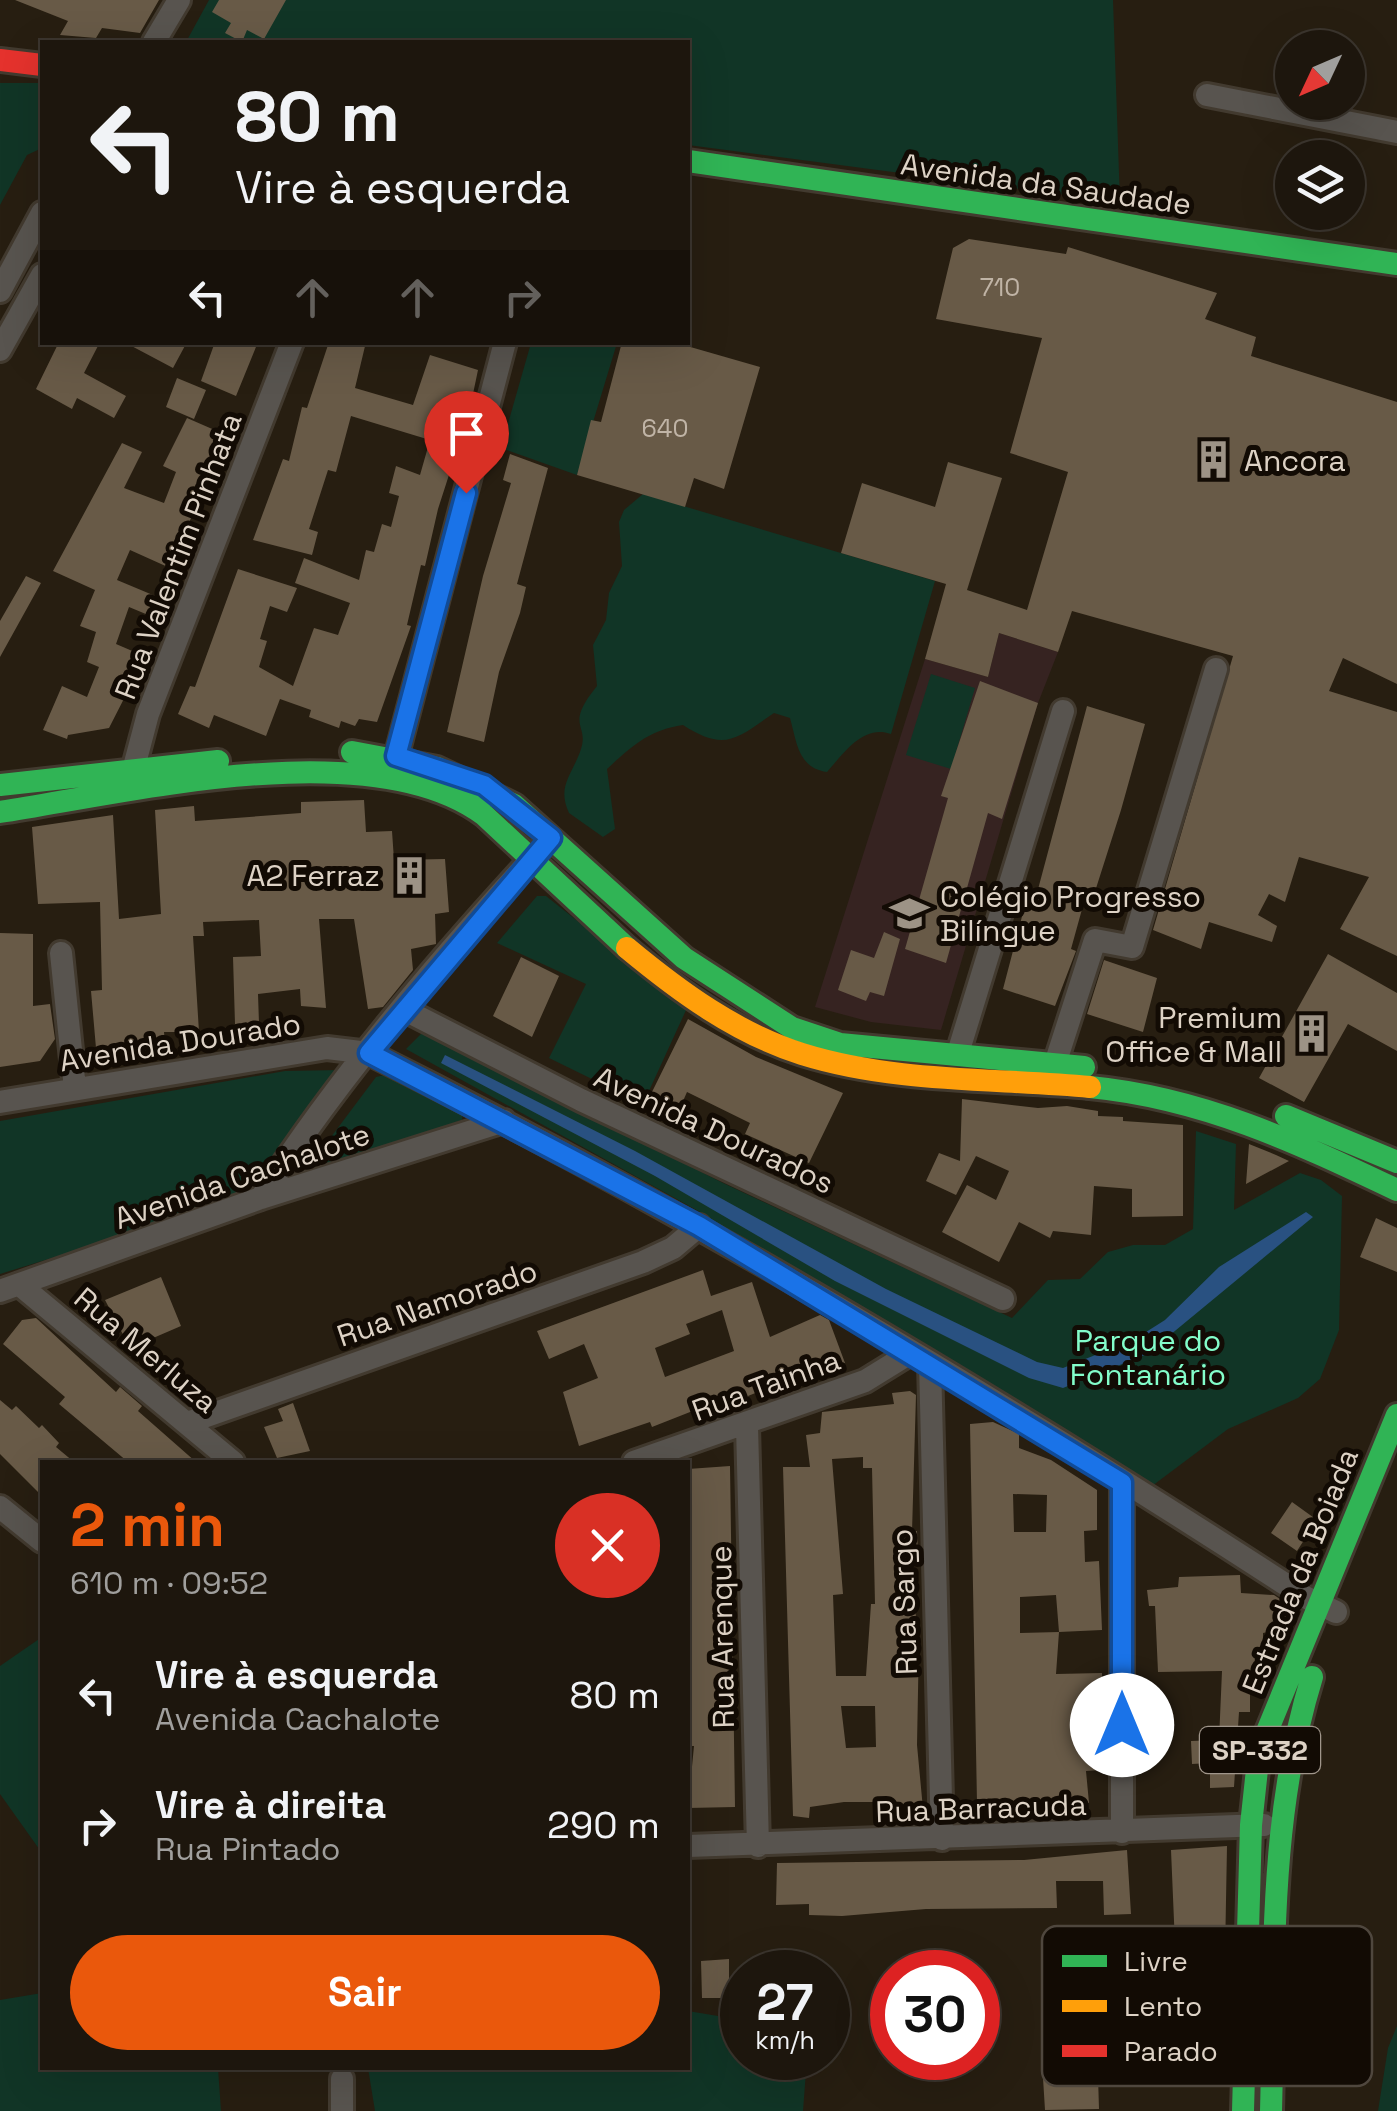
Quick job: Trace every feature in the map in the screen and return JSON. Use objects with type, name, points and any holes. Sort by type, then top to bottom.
[{"type":"main road","points":[[0,60],[40,65]]},
{"type":"main road","name":"Avenida da Saudade","points":[[690,161],[933,200],[1397,264]]},
{"type":"main road","points":[[0,785],[132,769],[338,752],[484,785],[551,838],[684,958],[792,1028],[840,1044],[1163,1076],[1212,1089],[1397,1162]]},
{"type":"main road","points":[[0,812],[281,774],[358,773],[393,767],[467,803],[679,990],[764,1041],[855,1067],[1164,1097],[1268,1129],[1397,1190]]},
{"type":"main road","name":"Estrada da Boiada","points":[[1275,1926],[1277,1825],[1284,1764],[1326,1607],[1397,1415]]},
{"type":"main road","name":"Estrada da Boiada","points":[[1249,1926],[1252,1824],[1260,1751],[1326,1607],[1397,1474]]},
{"type":"main road","name":"Estrada da Boiada","points":[[1243,2111],[1244,2086]]},
{"type":"main road","name":"Estrada da Boiada","points":[[1271,2111],[1272,2086]]},
{"type":"street","points":[[155,40],[179,0]]},
{"type":"street","points":[[1207,95],[1397,132]]},
{"type":"street","points":[[0,291],[40,224]]},
{"type":"street","points":[[0,350],[40,279]]},
{"type":"street","name":"Rua Valentim Pinhata","points":[[128,795],[148,714],[291,345]]},
{"type":"street","points":[[393,767],[504,345]]},
{"type":"street","points":[[1055,1064],[1095,940],[1132,947],[1216,669]]},
{"type":"street","points":[[958,1053],[1063,711]]},
{"type":"street","points":[[261,1198],[289,1154],[403,1010],[551,838]]},
{"type":"street","points":[[61,953],[75,1089]]},
{"type":"street","name":"Avenida Dourados","points":[[403,1010],[581,1100],[1003,1299]]},
{"type":"street","name":"Avenida Dourado","points":[[0,1102],[327,1048],[369,1053]]},
{"type":"street","points":[[369,1053],[699,1226],[1326,1607]]},
{"type":"street","name":"Avenida Cachalote","points":[[10,1288],[261,1198],[504,1121]]},
{"type":"street","name":"Rua Namorado","points":[[187,1423],[643,1262],[673,1248],[699,1226]]},
{"type":"street","name":"Rua Merluza","points":[[10,1288],[231,1460]]},
{"type":"street","name":"Rua Tainha","points":[[640,1460],[747,1426],[921,1358]]},
{"type":"street","name":"Rua Sargo","points":[[921,1358],[942,1839]]},
{"type":"street","name":"Rua Arenque","points":[[747,1426],[758,1846]]},
{"type":"street","points":[[1122,1483],[1122,1832]]},
{"type":"street","points":[[0,1506],[40,1540]]},
{"type":"street","name":"Rua Barracuda","points":[[690,1846],[1277,1825]]},
{"type":"street","points":[[342,2079],[342,2111]]},
{"type":"shaded area","name":"Colégio Progresso Bilíngue","points":[[999,633],[1058,652],[1038,703],[941,1030],[871,1022],[815,1007],[925,659],[988,677]]},
{"type":"green space","points":[[209,0],[1113,0],[1120,202],[690,145],[690,40],[187,40]]},
{"type":"green space","points":[[0,83],[40,83],[40,149],[27,155],[0,205]]},
{"type":"green space","points":[[530,345],[616,345],[577,475],[501,448]]},
{"type":"green space","points":[[643,494],[935,581],[891,734],[881,732],[863,737],[827,772],[804,760],[790,718],[774,713],[730,739],[710,738],[683,725],[660,731],[633,746],[607,769],[615,829],[603,837],[569,813],[564,796],[582,743],[582,710],[597,686],[593,645],[606,620],[609,593],[622,566],[619,522],[624,510]]},
{"type":"green space","points":[[931,674],[975,688],[951,769],[906,755]]},
{"type":"green space","points":[[537,896],[546,896],[687,1008],[643,1104],[549,1058],[586,984],[497,943]]},
{"type":"green space","name":"Parque do Fontanário","points":[[424,1031],[723,1183],[1012,1318],[1048,1280],[1080,1279],[1108,1252],[1133,1245],[1165,1245],[1193,1229],[1196,1131],[1236,1144],[1234,1210],[1300,1173],[1321,1180],[1342,1196],[1339,1330],[1320,1379],[1298,1398],[1228,1429],[1152,1486],[700,1212],[406,1049]]},
{"type":"green space","points":[[342,1070],[262,1181],[194,1214],[0,1274],[0,1121],[285,1071]]},
{"type":"green space","points":[[389,1074],[463,1111],[462,1120],[304,1173],[376,1077]]},
{"type":"green space","points":[[40,1638],[40,1850],[0,1794],[0,1666]]},
{"type":"green space","points":[[40,1993],[40,2070],[218,2070],[221,2111],[0,2111],[0,2000]]},
{"type":"green space","points":[[690,2011],[720,2016],[720,2080],[805,2080],[803,2111],[375,2111],[368,2070],[690,2070]]},
{"type":"green space","points":[[1397,2026],[1397,2111],[1378,2111],[1388,2048]]},
{"type":"water","points":[[445,1055],[635,1151],[886,1289],[1037,1362],[1063,1368],[1135,1339],[1165,1320],[1219,1267],[1306,1212],[1313,1217],[1147,1354],[1063,1388],[1029,1378],[835,1281],[655,1176],[441,1063]]},
{"type":"building","points":[[15,0],[159,0],[140,33],[102,28],[96,38],[60,35],[68,21]]},
{"type":"building","points":[[219,0],[286,0],[264,39],[247,30],[243,40],[238,40],[225,33],[231,23],[212,12]]},
{"type":"building","points":[[969,239],[1066,254],[1068,247],[1217,293],[1205,319],[1256,337],[1251,356],[1397,402],[1397,684],[1343,658],[1329,691],[1397,712],[1397,956],[1340,929],[1369,877],[1299,857],[1285,902],[1269,894],[1258,915],[1277,926],[1272,942],[1209,922],[1201,949],[1153,930],[1233,656],[1072,611],[1058,652],[999,633],[988,677],[925,659],[946,584],[841,553],[862,483],[935,507],[948,462],[1002,478],[967,590],[1027,610],[1068,472],[1010,453],[1042,338],[936,319],[953,248]]},
{"type":"building","points":[[58,345],[98,345],[84,373],[126,396],[114,418],[77,398],[72,409],[36,389]]},
{"type":"building","points":[[130,345],[185,345],[173,368]]},
{"type":"building","points":[[214,345],[257,345],[236,396],[201,381]]},
{"type":"building","points":[[328,345],[365,345],[355,388],[413,405],[430,355],[478,370],[461,451],[457,450],[438,509],[425,566],[421,565],[407,625],[411,626],[377,722],[359,719],[355,726],[341,721],[339,728],[309,717],[311,710],[280,699],[266,736],[214,715],[209,728],[178,714],[190,686],[195,687],[238,569],[297,588],[287,612],[270,606],[260,639],[267,641],[259,667],[293,686],[314,628],[338,635],[350,603],[295,583],[304,558],[359,580],[366,550],[374,552],[382,524],[391,527],[399,496],[389,493],[396,466],[420,475],[430,440],[351,416],[336,472],[328,470],[309,529],[318,532],[312,555],[253,540],[283,459],[289,461],[302,407],[307,408]]},
{"type":"building","points":[[621,345],[683,345],[760,367],[724,489],[694,478],[685,507],[577,475],[591,420],[601,422]]},
{"type":"building","points":[[177,378],[206,390],[194,419],[166,407]]},
{"type":"building","points":[[187,418],[226,435],[170,568],[130,550],[117,580],[160,598],[153,617],[129,607],[116,644],[144,656],[133,681],[109,728],[68,735],[67,739],[43,730],[62,686],[87,697],[99,667],[87,662],[96,632],[80,626],[95,590],[53,571],[122,443],[142,452],[124,488],[164,503],[176,472],[163,466]]},
{"type":"building","points":[[510,454],[548,468],[517,584],[526,587],[520,613],[499,672],[484,742],[447,732],[483,576],[511,483],[503,480]]},
{"type":"building","points":[[26,576],[41,583],[0,657],[0,621]]},
{"type":"building","points":[[980,681],[1038,703],[1002,819],[988,813],[946,963],[905,949],[948,798],[941,796]]},
{"type":"building","points":[[1087,706],[1145,724],[1091,904],[1084,902],[1071,949],[1076,951],[1055,1006],[1003,989],[1025,905],[1033,908]]},
{"type":"building","points":[[364,800],[366,832],[392,831],[394,860],[445,859],[449,912],[435,914],[436,944],[411,949],[413,970],[383,1007],[368,1009],[354,919],[319,919],[326,1008],[301,1006],[300,989],[258,994],[259,1023],[235,1024],[233,957],[261,956],[259,920],[203,922],[204,936],[193,936],[199,1032],[164,1032],[165,1043],[96,1048],[91,991],[102,990],[100,902],[38,904],[32,827],[113,815],[119,919],[161,914],[155,810],[194,806],[195,821],[301,813],[301,802]]},
{"type":"building","points":[[884,932],[900,939],[884,996],[870,992],[866,1001],[838,990],[851,950],[874,958]]},
{"type":"building","points":[[0,933],[33,934],[33,1006],[50,1004],[55,1039],[40,1061],[0,1067]]},
{"type":"building","name":"Premium Office & Mall","points":[[1328,954],[1397,993],[1397,1051],[1348,1024],[1304,1102],[1259,1078]]},
{"type":"building","points":[[521,957],[559,976],[532,1037],[493,1016]]},
{"type":"building","points":[[1104,960],[1157,978],[1143,1032],[1087,1014]]},
{"type":"building","points":[[688,1019],[756,1057],[843,1093],[809,1163],[745,1134],[750,1123],[687,1092],[680,1108],[651,1094]]},
{"type":"building","points":[[962,1099],[1038,1108],[1067,1106],[1098,1111],[1098,1116],[1123,1117],[1123,1121],[1183,1125],[1183,1216],[1132,1217],[1132,1189],[1094,1186],[1091,1235],[1053,1231],[1050,1238],[1019,1222],[999,1262],[942,1232],[967,1185],[996,1200],[1009,1171],[976,1156],[956,1195],[926,1181],[939,1153],[960,1161]]},
{"type":"building","points":[[1249,1144],[1276,1155],[1289,1161],[1246,1184]]},
{"type":"building","points":[[1376,1218],[1397,1228],[1397,1272],[1360,1257]]},
{"type":"building","points":[[703,1270],[711,1296],[752,1282],[770,1337],[820,1315],[829,1320],[845,1363],[820,1373],[815,1358],[778,1373],[782,1382],[748,1396],[750,1401],[723,1413],[718,1401],[652,1427],[650,1422],[579,1446],[563,1392],[598,1378],[584,1344],[549,1359],[537,1331]],"holes":[[[722,1310],[734,1351],[665,1377],[655,1348],[690,1334],[686,1324]]]},
{"type":"building","points":[[161,1277],[181,1326],[130,1348],[105,1300]]},
{"type":"building","points":[[36,1318],[116,1392],[120,1387],[142,1406],[138,1411],[194,1460],[126,1460],[59,1404],[65,1397],[3,1344],[22,1320]]},
{"type":"building","points":[[910,1391],[916,1395],[912,1532],[917,1531],[918,1555],[902,1555],[905,1603],[914,1603],[919,1638],[917,1745],[923,1809],[900,1818],[898,1802],[844,1802],[810,1807],[809,1818],[793,1816],[783,1467],[810,1467],[806,1435],[820,1433],[822,1412],[894,1404],[892,1393]],"holes":[[[863,1457],[863,1468],[872,1468],[875,1604],[871,1604],[866,1676],[836,1676],[833,1595],[843,1594],[832,1459]],[[841,1706],[875,1706],[876,1747],[846,1748]]]},
{"type":"building","points":[[0,1400],[12,1410],[16,1406],[39,1428],[42,1425],[59,1443],[56,1447],[72,1460],[40,1460],[40,1494],[0,1454]]},
{"type":"building","points":[[293,1403],[310,1451],[277,1458],[264,1427],[283,1421],[278,1409]]},
{"type":"building","points":[[993,1422],[1019,1434],[1019,1448],[1051,1460],[1097,1490],[1097,1530],[1084,1531],[1085,1562],[1099,1561],[1102,1630],[1059,1632],[1056,1674],[1102,1673],[1103,1770],[1086,1771],[1089,1803],[977,1803],[970,1424]],"holes":[[[1013,1494],[1047,1495],[1046,1532],[1014,1532]],[[1056,1595],[1059,1632],[1020,1633],[1020,1597]]]},
{"type":"building","points":[[730,1466],[735,1807],[690,1808],[694,1746],[690,1746],[690,1469]]},
{"type":"building","points":[[1292,1502],[1317,1520],[1297,1551],[1271,1533]]},
{"type":"building","points":[[1240,1575],[1241,1593],[1274,1595],[1286,1603],[1286,1628],[1263,1633],[1263,1653],[1256,1653],[1255,1671],[1250,1671],[1250,1712],[1239,1712],[1234,1787],[1210,1788],[1210,1763],[1192,1764],[1191,1741],[1219,1740],[1222,1671],[1158,1672],[1155,1606],[1149,1606],[1147,1590],[1178,1587],[1179,1577]]},
{"type":"building","points":[[1227,1846],[1226,1926],[1174,1926],[1171,1850]]},
{"type":"building","points":[[1127,1850],[1131,1914],[1104,1915],[1103,1881],[1056,1881],[1057,1908],[926,1909],[842,1916],[809,1915],[809,1904],[776,1905],[777,1863],[1024,1860]]},
{"type":"building","points":[[720,1960],[720,1998],[702,1998],[701,1961]]},
{"type":"building","points":[[1044,2086],[1098,2086],[1099,2109],[1045,2110]]},
{"type":"traffic: fast","points":[[690,161],[1397,264]]},
{"type":"traffic: fast","points":[[352,752],[437,768],[514,805],[684,958],[792,1028],[840,1044],[1084,1067]]},
{"type":"traffic: fast","points":[[0,785],[218,761]]},
{"type":"traffic: fast","points":[[0,812],[181,782],[249,775],[316,772],[379,777],[436,790],[484,815],[627,948]]},
{"type":"traffic: fast","points":[[1090,1087],[1210,1112],[1285,1139],[1397,1190]]},
{"type":"traffic: fast","points":[[1286,1116],[1397,1162]]},
{"type":"traffic: fast","points":[[1248,1926],[1251,1825],[1259,1751],[1397,1415]]},
{"type":"traffic: fast","points":[[1275,1926],[1288,1784],[1312,1677]]},
{"type":"traffic: fast","points":[[1243,2111],[1244,2086]]},
{"type":"traffic: fast","points":[[1271,2086],[1271,2111]]},
{"type":"traffic: slow","points":[[627,948],[710,1010],[754,1035],[802,1054],[909,1075],[1090,1087]]},
{"type":"traffic: jam","points":[[0,60],[40,65]]},
{"type":"place","name":"Ancora","points":[[1214,460]]},
{"type":"place","name":"A2 Ferraz","points":[[410,875]]},
{"type":"place","name":"Colégio Progresso Bilíngue","points":[[910,913]]},
{"type":"place","name":"Premium Office & Mall","points":[[1312,1034]]},
{"type":"route","points":[[466,493],[396,756],[484,785],[551,838],[369,1053],[699,1226],[1122,1483],[1122,1725]]}]
